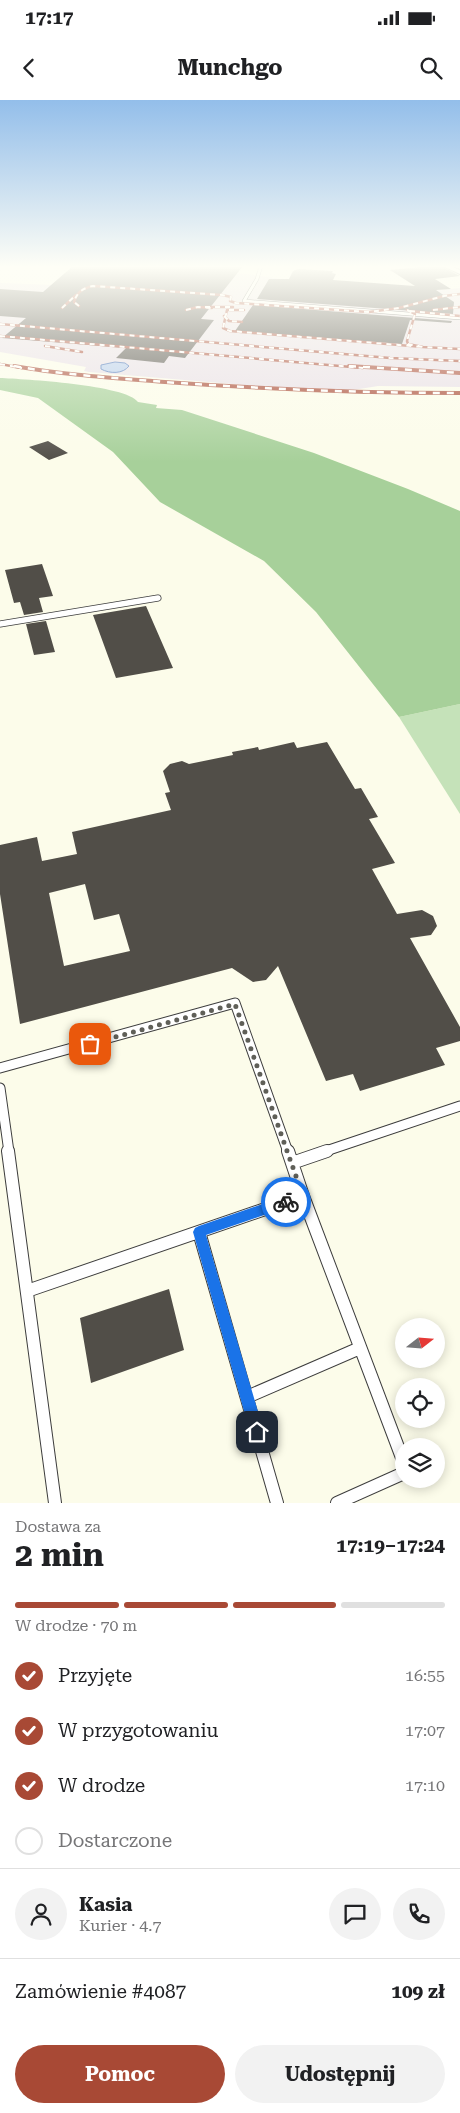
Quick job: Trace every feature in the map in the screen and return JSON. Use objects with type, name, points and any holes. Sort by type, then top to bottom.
[{"type":"lane","points":[[0,624],[158,598]]},
{"type":"lane","points":[[0,1068],[235,1004],[303,1196],[395,1439]]},
{"type":"lane","points":[[0,1088],[55,1503]]},
{"type":"lane","points":[[292,1163],[460,1106]]},
{"type":"lane","points":[[27,1291],[303,1196]]},
{"type":"lane","points":[[199,1232],[277,1503]]},
{"type":"lane","points":[[247,1397],[360,1348]]},
{"type":"lane","points":[[337,1503],[395,1477]]},
{"type":"shaded area","points":[[0,331],[460,331],[460,387],[378,386],[353,390],[257,386],[89,372],[84,371],[86,367],[0,352]]},
{"type":"green space","points":[[0,378],[96,387],[130,396],[138,402],[157,405],[156,408],[182,410],[314,453],[460,511],[460,704],[399,717],[316,612],[264,561],[160,502],[113,452],[38,398],[0,390]]},
{"type":"green space","points":[[460,704],[460,814],[399,717]]},
{"type":"water","points":[[115,362],[125,363],[129,366],[123,371],[116,372],[108,372],[101,369],[101,365]]},
{"type":"building","points":[[10,331],[205,331],[185,358],[169,356],[164,363],[116,358],[126,348],[2,338]]},
{"type":"building","points":[[241,331],[406,331],[402,344]]},
{"type":"building","points":[[48,441],[68,453],[49,460],[29,447]]},
{"type":"building","points":[[42,564],[53,596],[39,598],[43,612],[24,615],[20,602],[14,603],[5,570]]},
{"type":"building","points":[[146,606],[173,668],[116,678],[93,615]]},
{"type":"building","points":[[46,621],[55,652],[34,655],[26,624]]},
{"type":"building","points":[[294,742],[297,748],[327,742],[355,789],[361,788],[378,817],[369,819],[395,863],[372,869],[397,914],[422,910],[433,916],[437,926],[431,935],[410,938],[460,1027],[460,1041],[436,1048],[445,1065],[360,1091],[353,1074],[326,1081],[278,966],[266,980],[253,982],[232,968],[20,1024],[0,894],[0,845],[37,837],[42,861],[77,854],[72,832],[171,810],[165,793],[170,792],[163,771],[170,764],[182,761],[189,764],[233,755],[232,752],[258,747],[259,750]],"holes":[[[85,884],[94,920],[119,914],[130,951],[64,966],[49,893]]]},
{"type":"building","points":[[169,1289],[184,1350],[91,1383],[80,1318]]},
{"type":"railway","points":[[86,331],[390,358],[460,361]]},
{"type":"railway","points":[[236,331],[423,347]]},
{"type":"railway","points":[[410,331],[408,344],[423,347]]},
{"type":"railway","points":[[0,336],[363,368]]},
{"type":"railway","points":[[45,346],[82,352]]},
{"type":"railway","points":[[423,347],[460,349]]},
{"type":"railway","points":[[0,364],[22,368]]},
{"type":"railway","points":[[14,366],[90,376],[275,389],[460,393]]},
{"type":"railway","points":[[349,366],[460,373]]},
{"type":"way so far","points":[[90,1044],[235,1004],[303,1196],[286,1202]]},
{"type":"route","points":[[257,1432],[199,1232],[286,1202]]}]
